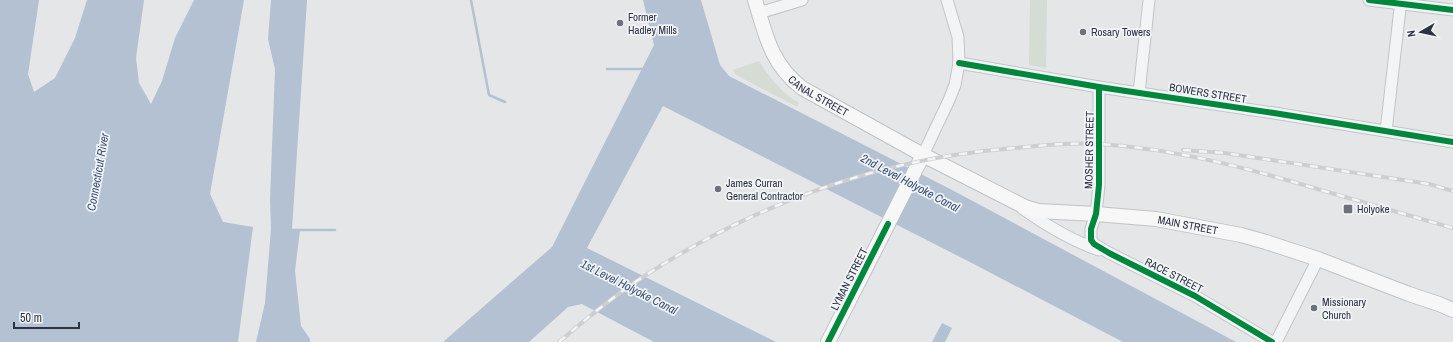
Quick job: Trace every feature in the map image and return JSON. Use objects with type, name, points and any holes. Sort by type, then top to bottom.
[{"type":"main road","name":"CANAL STREET","points":[[757,6],[772,51],[777,62],[790,79],[802,88],[920,161]]},
{"type":"main road","name":"MAIN STREET","points":[[920,161],[1031,210],[1156,219],[1220,231],[1266,242],[1318,259],[1453,310]]},
{"type":"main road","name":"LYMAN STREET","points":[[828,342],[920,161]]},
{"type":"street","points":[[757,6],[802,0]]},
{"type":"street","name":"LYMAN STREET","points":[[920,161],[955,85],[959,64],[958,37],[947,0]]},
{"type":"street","points":[[1139,93],[1150,0]]},
{"type":"street","points":[[1369,0],[1401,2],[1453,10]]},
{"type":"street","points":[[1386,131],[1401,2]]},
{"type":"street","name":"BOWERS STREET","points":[[959,64],[1453,142]]},
{"type":"street","name":"MOSHER STREET","points":[[1096,214],[1099,185],[1099,87]]},
{"type":"street","name":"RACE STREET","points":[[1011,201],[1036,218],[1075,240],[1109,253]]},
{"type":"street","name":"RACE STREET","points":[[1096,214],[1090,235],[1094,244],[1195,296],[1272,342]]},
{"type":"street","points":[[1276,342],[1318,259]]},
{"type":"shaded area","points":[[1030,0],[1047,0],[1046,68],[1029,65]]},
{"type":"shaded area","points":[[759,61],[777,85],[799,103],[797,107],[740,77],[735,74],[733,70]]},
{"type":"water","name":"Connecticut River","points":[[0,0],[39,0],[28,74],[34,92],[55,78],[75,38],[87,0],[144,0],[136,58],[139,83],[151,104],[162,81],[175,38],[194,0],[244,0],[210,194],[223,222],[253,227],[238,342],[0,342]]},
{"type":"water","points":[[271,0],[307,0],[292,229],[300,230],[295,271],[301,326],[310,339],[310,342],[256,342],[265,303],[271,229],[270,200],[275,69],[268,39]]},
{"type":"water","points":[[643,0],[701,0],[720,65],[729,76],[952,190],[1236,342],[1123,342],[966,260],[663,106],[587,248],[776,342],[654,342],[582,304],[568,307],[529,342],[443,342],[552,247],[654,45]]},
{"type":"water","points":[[942,323],[952,328],[945,342],[932,342]]},
{"type":"waterway","points":[[471,0],[489,95],[505,102]]},
{"type":"waterway","points":[[607,69],[642,69]]},
{"type":"waterway","points":[[292,230],[335,230]]},
{"type":"railway","points":[[559,342],[635,282],[687,250],[730,227],[773,207],[863,175],[909,163],[956,155],[1004,149],[1076,144],[1100,144],[1157,150],[1241,168],[1453,228]]},
{"type":"railway","points":[[1183,150],[1225,153],[1429,184],[1453,191]]},
{"type":"cycle path","points":[[1369,0],[1453,10]]},
{"type":"cycle path","points":[[959,63],[1099,87],[1453,142]]},
{"type":"cycle path","points":[[1099,87],[1099,185],[1096,214],[1091,229],[1091,240],[1094,244],[1109,253],[1195,296],[1272,342]]},
{"type":"cycle path","points":[[828,342],[888,224]]},
{"type":"place","name":"Former Hadley Mills","points":[[620,23]]},
{"type":"place","name":"Rosary Towers","points":[[1083,32]]},
{"type":"place","name":"James Curran General Contractor","points":[[718,189]]},
{"type":"place","name":"Holyoke","points":[[1348,209]]},
{"type":"place","name":"Missionary Church","points":[[1314,308]]},
{"type":"water label","name":"2nd Level Holyoke Canal","points":[[910,183]]},
{"type":"water label","name":"1st Level Holyoke Canal","points":[[629,287]]}]
